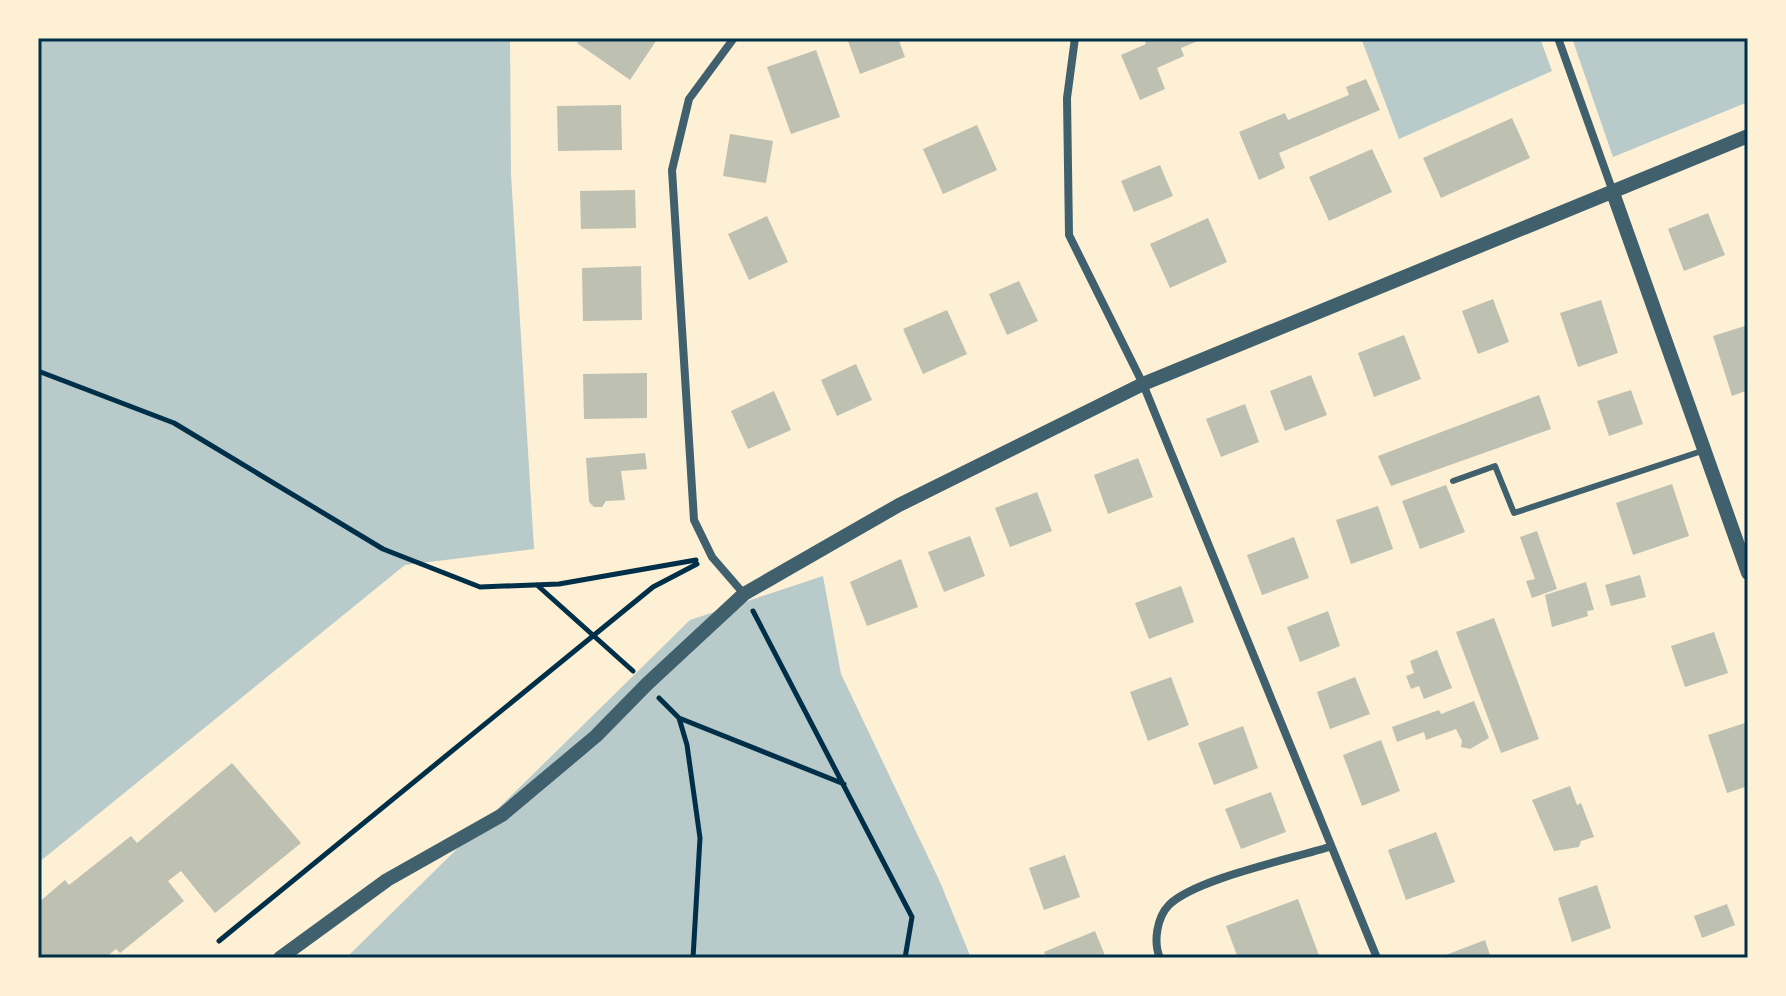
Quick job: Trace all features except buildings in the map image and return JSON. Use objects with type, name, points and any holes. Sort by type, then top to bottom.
[{"type":"street","points":[[734,38],[689,99],[672,170],[694,520],[712,557],[744,594]]},
{"type":"street","points":[[1075,38],[1067,98],[1069,235],[1143,384],[1329,847],[1377,958]]},
{"type":"street","points":[[1558,38],[1748,573]]},
{"type":"street","points":[[280,958],[387,880],[502,815],[596,736],[744,594],[899,505],[1143,384],[1748,136]]},
{"type":"street","points":[[1160,958],[1158,926],[1168,905],[1194,889],[1329,847]]},
{"type":"lane","points":[[1453,481],[1495,466],[1514,513],[1705,450]]},
{"type":"path","points":[[38,371],[174,423],[383,549],[480,587],[537,585],[712,557]]},
{"type":"path","points":[[219,941],[653,587],[712,557]]},
{"type":"path","points":[[537,585],[595,634],[679,718],[845,784]]},
{"type":"path","points":[[744,594],[912,917],[905,958]]},
{"type":"path","points":[[679,718],[687,745],[700,838],[693,958]]},
{"type":"shaded area","points":[[38,38],[510,38],[511,174],[534,549],[405,565],[38,863]]},
{"type":"shaded area","points":[[1361,38],[1540,38],[1552,71],[1399,139]]},
{"type":"shaded area","points":[[1572,38],[1748,38],[1748,102],[1613,157]]},
{"type":"shaded area","points":[[823,576],[841,674],[940,882],[971,958],[346,958],[690,620]]}]
